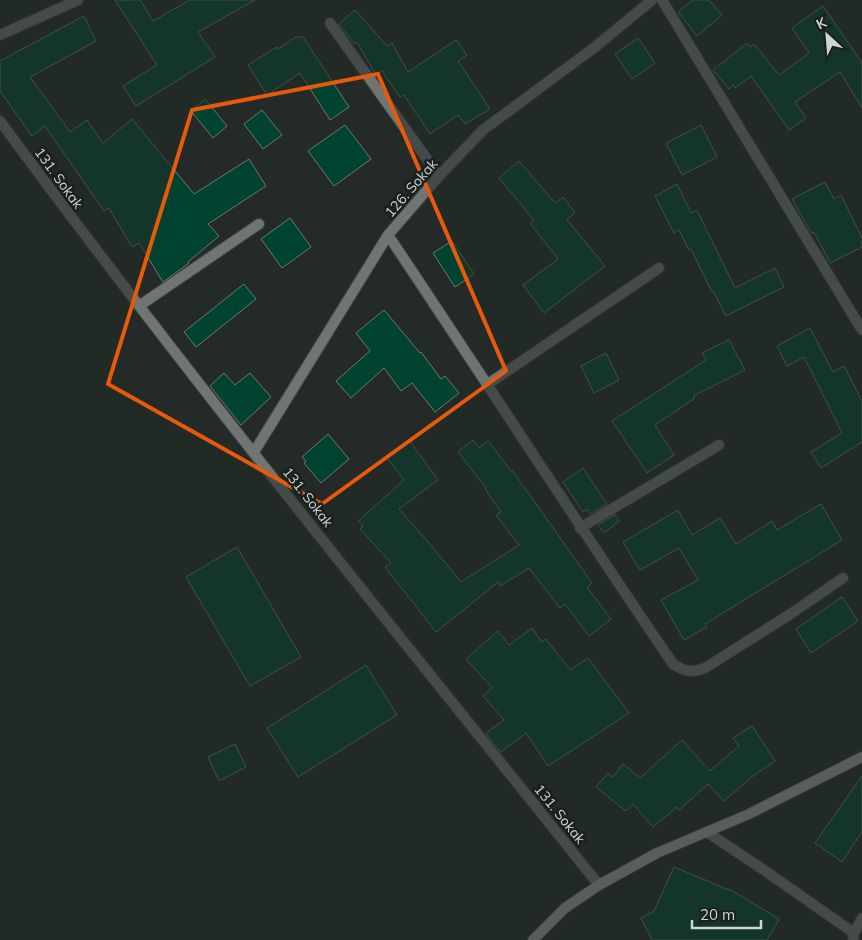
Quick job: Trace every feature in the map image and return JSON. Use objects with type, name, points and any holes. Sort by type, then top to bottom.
[{"type":"main road","points":[[533,940],[564,908],[599,885],[657,853],[749,814],[862,757]]},
{"type":"street","points":[[0,35],[78,0]]},
{"type":"street","name":"126. Sokak","points":[[254,452],[388,235],[439,176],[483,130],[595,47],[652,0]]},
{"type":"street","points":[[662,0],[862,330]]},
{"type":"street","points":[[330,23],[439,176]]},
{"type":"street","name":"131. Sokak","points":[[0,121],[139,306],[599,885]]},
{"type":"street","points":[[139,306],[259,224]]},
{"type":"street","points":[[388,235],[488,384],[580,528],[674,664],[682,670],[693,672],[705,668],[843,578]]},
{"type":"street","points":[[488,384],[659,268]]},
{"type":"street","points":[[580,528],[719,445]]},
{"type":"street","points":[[707,832],[764,870],[853,936],[862,918]]},
{"type":"highlighted area","points":[[378,74],[506,371],[322,504],[108,384],[192,110]]},
{"type":"building","points":[[115,0],[140,0],[153,21],[190,0],[255,0],[198,32],[215,57],[136,106],[123,86],[157,65]]},
{"type":"building","points":[[693,0],[709,0],[722,15],[697,36],[678,12]]},
{"type":"building","points":[[823,6],[862,63],[862,108],[840,72],[795,102],[806,118],[789,130],[751,76],[735,88],[733,85],[729,89],[713,70],[747,43],[750,47],[754,44],[779,75],[809,53],[792,28]]},
{"type":"building","points":[[355,10],[387,46],[392,43],[408,72],[456,40],[467,55],[458,61],[490,109],[465,124],[458,115],[430,134],[404,95],[400,97],[382,71],[376,75],[357,42],[354,44],[339,24]]},
{"type":"building","points":[[84,16],[96,41],[30,77],[70,132],[87,120],[103,143],[132,119],[194,194],[249,159],[266,186],[208,224],[219,236],[189,263],[163,282],[139,243],[132,247],[109,208],[104,211],[45,126],[32,136],[0,91],[0,61]]},
{"type":"building","points":[[296,37],[303,37],[349,107],[330,120],[300,73],[267,95],[248,65]]},
{"type":"building","points":[[638,38],[655,63],[632,79],[615,54]]},
{"type":"building","points":[[205,99],[227,126],[213,138],[191,111]]},
{"type":"building","points":[[262,110],[282,135],[263,149],[244,124]]},
{"type":"building","points":[[345,125],[371,159],[334,186],[308,151]]},
{"type":"building","points":[[701,125],[717,157],[682,175],[666,143]]},
{"type":"building","points":[[519,161],[555,203],[563,197],[575,213],[567,220],[605,266],[544,313],[523,285],[558,259],[530,223],[534,220],[499,178]]},
{"type":"building","points":[[825,182],[834,199],[841,195],[862,238],[862,247],[830,263],[814,232],[812,234],[792,199]]},
{"type":"building","points":[[677,184],[691,213],[697,210],[735,288],[775,268],[784,287],[726,316],[691,249],[689,250],[679,230],[674,233],[655,196]]},
{"type":"building","points":[[290,218],[311,247],[282,268],[261,239]]},
{"type":"building","points":[[452,241],[474,274],[455,287],[433,253]]},
{"type":"building","points":[[244,284],[256,299],[196,347],[184,332]]},
{"type":"building","points":[[384,310],[421,352],[441,379],[445,376],[459,393],[435,412],[412,383],[401,391],[384,368],[351,398],[336,381],[370,351],[356,333]]},
{"type":"building","points":[[810,328],[833,372],[844,366],[862,401],[862,442],[821,468],[811,452],[842,433],[804,357],[787,366],[777,346]]},
{"type":"building","points":[[729,340],[745,370],[693,396],[695,398],[655,425],[674,455],[647,473],[612,421],[706,360],[702,353]]},
{"type":"building","points":[[606,353],[619,380],[594,393],[581,366]]},
{"type":"building","points":[[224,373],[235,385],[250,373],[271,397],[241,425],[210,386]]},
{"type":"building","points":[[328,434],[349,459],[321,483],[304,463],[306,461],[302,457]]},
{"type":"building","points":[[473,440],[479,448],[488,441],[512,470],[592,583],[587,587],[611,619],[589,636],[565,604],[560,608],[529,568],[500,586],[498,582],[436,632],[385,567],[391,563],[360,529],[363,526],[358,521],[404,480],[387,458],[410,441],[438,480],[399,509],[461,582],[519,545],[496,515],[501,512],[486,488],[458,452]]},
{"type":"building","points":[[583,468],[607,504],[590,514],[587,509],[583,512],[563,482]]},
{"type":"building","points":[[821,504],[842,540],[705,624],[707,627],[684,640],[661,600],[698,580],[679,548],[640,570],[623,542],[678,510],[692,535],[720,518],[736,544],[772,521],[777,530]]},
{"type":"building","points":[[615,515],[619,521],[604,533],[598,525]]},
{"type":"building","points":[[237,547],[301,657],[250,686],[186,577]]},
{"type":"building","points":[[842,597],[858,621],[811,653],[796,629]]},
{"type":"building","points":[[532,628],[542,642],[546,639],[570,670],[588,658],[629,713],[548,766],[526,733],[501,752],[490,739],[486,733],[504,720],[483,696],[492,688],[466,659],[498,631],[509,645]]},
{"type":"building","points":[[366,665],[397,715],[298,777],[267,728]]},
{"type":"building","points":[[752,726],[775,761],[753,776],[724,801],[708,784],[679,810],[677,807],[653,827],[633,804],[626,811],[596,787],[608,773],[613,777],[623,764],[640,778],[682,740],[710,771],[739,746],[733,738]]},
{"type":"building","points":[[235,744],[246,767],[219,781],[208,757]]},
{"type":"building","points":[[862,776],[862,832],[842,862],[815,843]]},
{"type":"building","points":[[674,867],[729,889],[779,919],[767,940],[652,940],[641,918],[654,911]]}]
